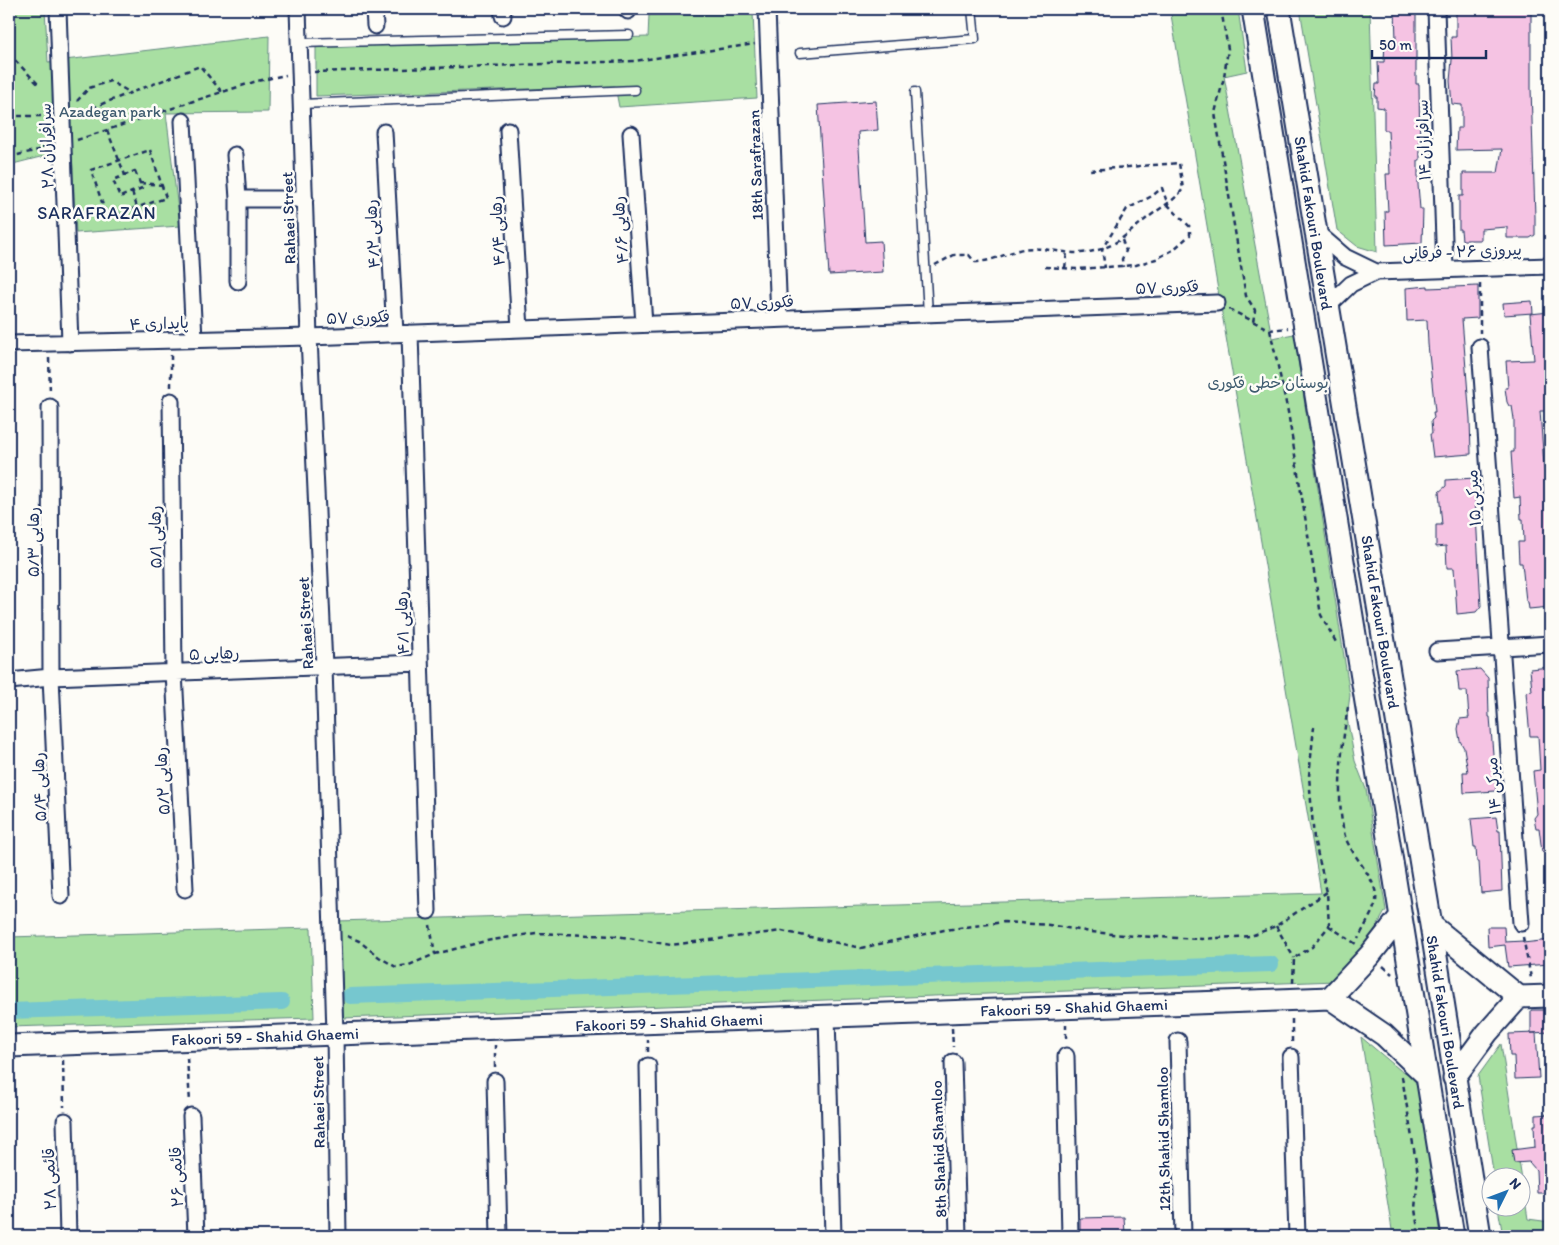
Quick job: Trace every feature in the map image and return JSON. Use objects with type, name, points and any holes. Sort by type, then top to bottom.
[{"type":"main road","name":"Shahid Fakouri Boulevard","points":[[1253,9],[1453,1236]]},
{"type":"main road","name":"Shahid Fakouri Boulevard","points":[[1279,9],[1480,1236]]},
{"type":"main road","points":[[1400,917],[1363,949],[1330,998],[1384,1035],[1427,1076]]},
{"type":"main road","points":[[1430,924],[1535,996],[1487,1033],[1454,1078]]},
{"type":"main road","name":"Fakoori 59 - Shahid Ghaemi","points":[[9,1046],[1330,998]]},
{"type":"street","name":"سرافرازان ۲۸","points":[[58,9],[70,343]]},
{"type":"street","name":"Rahaei Street","points":[[298,9],[309,336],[324,666],[335,1034],[338,1236]]},
{"type":"street","points":[[374,9],[374,26]]},
{"type":"street","name":"18th Sarafrazan","points":[[767,9],[779,319]]},
{"type":"street","name":"سرافرازان ۱۴","points":[[1436,9],[1445,269]]},
{"type":"street","points":[[183,121],[194,339]]},
{"type":"street","name":"رهایی ۴/۴","points":[[508,130],[520,329]]},
{"type":"street","name":"رهایی ۴/۲","points":[[384,132],[403,333]]},
{"type":"street","name":"رهایی ۴/۶","points":[[631,134],[644,324]]},
{"type":"street","points":[[235,155],[238,199],[238,281]]},
{"type":"street","points":[[238,199],[304,199]]},
{"type":"street","points":[[1316,232],[1345,256],[1376,272]]},
{"type":"street","name":"پیروزی ۲۶ - فرقانی","points":[[1376,272],[1550,266]]},
{"type":"street","points":[[1328,306],[1351,284],[1376,272]]},
{"type":"street","name":"فکوری ۵۷","points":[[309,336],[1217,303]]},
{"type":"street","name":"رهایی ۴/۱","points":[[403,333],[420,663],[428,911]]},
{"type":"street","name":"پایداری ۴","points":[[9,344],[309,336]]},
{"type":"street","name":"میرکی ۱۵","points":[[1480,347],[1501,647]]},
{"type":"street","name":"رهایی ۵/۱","points":[[172,401],[174,672]]},
{"type":"street","name":"رهایی ۵/۳","points":[[50,407],[52,677]]},
{"type":"street","points":[[1437,651],[1550,644]]},
{"type":"street","name":"میرکی ۱۴","points":[[1501,647],[1521,923]]},
{"type":"street","name":"رهایی ۵","points":[[9,681],[52,677],[420,663]]},
{"type":"street","name":"رهایی ۵/۲","points":[[174,672],[185,889]]},
{"type":"street","name":"رهایی ۵/۴","points":[[52,677],[61,896]]},
{"type":"street","points":[[827,1016],[833,1236]]},
{"type":"street","name":"12th Shahid Shamloo","points":[[1178,1041],[1183,1236]]},
{"type":"street","points":[[1066,1056],[1070,1236]]},
{"type":"street","points":[[1291,1057],[1296,1236]]},
{"type":"street","name":"8th Shahid Shamloo","points":[[953,1062],[958,1236]]},
{"type":"street","points":[[648,1066],[651,1236]]},
{"type":"street","points":[[495,1081],[499,1236]]},
{"type":"street","name":"قائمی ۲۶","points":[[191,1116],[196,1236]]},
{"type":"street","name":"قائمی ۲۸","points":[[64,1121],[68,1236]]},
{"type":"lane","points":[[800,53],[975,39],[972,9]]},
{"type":"lane","points":[[299,43],[629,35]]},
{"type":"lane","points":[[301,104],[635,90]]},
{"type":"lane","points":[[915,92],[928,314]]},
{"type":"path","points":[[1221,9],[1228,49],[1224,77],[1214,113],[1246,296],[1255,310],[1253,322]]},
{"type":"path","points":[[9,158],[63,144],[257,80],[300,73],[634,61],[768,42]]},
{"type":"path","points":[[9,54],[38,84]]},
{"type":"path","points":[[9,116],[62,120],[200,66],[222,92]]},
{"type":"path","points":[[62,120],[89,88],[110,81],[131,93]]},
{"type":"path","points":[[107,130],[125,175]]},
{"type":"path","points":[[150,150],[162,184],[166,198],[107,217],[91,170],[150,150]]},
{"type":"path","points":[[925,270],[954,255],[969,255],[975,262],[989,262],[1025,249],[1080,253],[1102,249],[1122,240],[1155,212],[1168,205],[1183,189],[1179,163],[1090,170]]},
{"type":"path","points":[[135,171],[140,183],[142,188],[120,197],[113,180],[135,171]]},
{"type":"path","points":[[140,183],[162,184]]},
{"type":"path","points":[[1045,267],[1105,268],[1123,267],[1156,259],[1173,250],[1190,235],[1190,227],[1168,205],[1162,188],[1152,196],[1127,209],[1102,249],[1105,268]]},
{"type":"path","points":[[132,192],[137,207]]},
{"type":"path","points":[[1122,240],[1126,251],[1122,260],[1123,267]]},
{"type":"path","points":[[1065,268],[1067,252]]},
{"type":"path","points":[[1480,268],[1480,347]]},
{"type":"path","points":[[1217,303],[1270,330],[1304,325]]},
{"type":"path","points":[[1270,330],[1288,412],[1321,615],[1338,645]]},
{"type":"path","points":[[170,340],[172,401]]},
{"type":"path","points":[[49,343],[50,407]]},
{"type":"path","points":[[1348,707],[1342,741],[1341,808],[1346,838],[1373,886],[1376,902],[1363,949]]},
{"type":"path","points":[[1294,958],[1312,947],[1329,926],[1327,892],[1314,838],[1309,776],[1314,727]]},
{"type":"path","points":[[332,930],[359,942],[396,967],[409,965],[435,954],[486,941],[536,933],[618,936],[671,945],[782,930],[861,948],[944,930],[1004,922],[1049,925],[1091,932],[1134,936],[1202,939],[1251,936],[1276,926],[1327,892]]},
{"type":"path","points":[[428,911],[435,954]]},
{"type":"path","points":[[1521,923],[1535,996]]},
{"type":"path","points":[[1276,926],[1294,958],[1291,1057]]},
{"type":"path","points":[[1329,926],[1363,949],[1394,976]]},
{"type":"path","points":[[1066,1007],[1066,1056]]},
{"type":"path","points":[[951,1012],[953,1062]]},
{"type":"path","points":[[648,1022],[648,1066]]},
{"type":"path","points":[[495,1081],[496,1028]]},
{"type":"path","points":[[186,1039],[191,1116]]},
{"type":"path","points":[[63,1044],[64,1121]]},
{"type":"path","points":[[1400,1070],[1418,1174],[1415,1209],[1420,1236]]},
{"type":"green space","name":"Azadegan park","points":[[9,9],[45,9],[48,62],[269,36],[268,112],[166,113],[180,226],[76,233],[72,153],[52,154],[9,165]]},
{"type":"green space","name":"بوستان خطی فکوری","points":[[1170,9],[1238,9],[1247,71],[1224,76],[1272,338],[1294,334],[1350,695],[1347,718],[1355,761],[1366,789],[1386,910],[1367,943],[1336,981],[343,1018],[336,921],[1321,893]]},
{"type":"green space","points":[[1300,9],[1370,9],[1377,252],[1357,246],[1337,230]]},
{"type":"green space","points":[[753,13],[757,98],[619,107],[615,86],[316,96],[316,47],[648,37],[649,15]]},
{"type":"green space","points":[[311,928],[314,1018],[9,1027],[9,937]]},
{"type":"green space","points":[[1361,1037],[1400,1070],[1419,1079],[1440,1236],[1393,1236]]},
{"type":"green space","points":[[1501,1044],[1520,1168],[1493,1168],[1478,1076]]},
{"type":"green space","points":[[1500,1218],[1528,1218],[1550,1222],[1550,1236],[1503,1236]]},
{"type":"building","points":[[1395,9],[1416,9],[1416,84],[1419,84],[1420,160],[1418,160],[1418,185],[1420,209],[1423,209],[1422,243],[1386,245],[1385,211],[1388,211],[1386,174],[1390,174],[1388,130],[1384,130],[1384,108],[1377,107],[1377,97],[1375,97],[1376,84],[1379,84],[1378,62],[1384,62],[1385,40],[1396,40]]},
{"type":"building","points":[[1456,9],[1531,9],[1535,235],[1530,238],[1507,238],[1507,227],[1481,229],[1481,240],[1462,240],[1461,230],[1459,230],[1459,196],[1463,196],[1463,173],[1498,173],[1502,149],[1456,150],[1457,128],[1462,128],[1462,105],[1452,104],[1450,81],[1452,60],[1451,37],[1456,37]]},
{"type":"building","points":[[876,101],[878,130],[858,132],[865,242],[881,241],[883,272],[829,275],[818,105]]},
{"type":"building","points":[[1428,286],[1428,288],[1478,286],[1478,318],[1462,319],[1471,454],[1433,457],[1430,434],[1432,434],[1431,421],[1434,418],[1433,412],[1435,412],[1427,320],[1407,321],[1406,288]]},
{"type":"building","points":[[1532,301],[1533,313],[1504,315],[1503,303]]},
{"type":"building","points":[[1550,312],[1550,411],[1540,411],[1550,547],[1550,607],[1529,609],[1528,602],[1526,601],[1522,563],[1519,563],[1518,542],[1524,542],[1523,519],[1521,519],[1520,497],[1514,498],[1511,452],[1514,452],[1514,419],[1512,406],[1509,406],[1507,402],[1505,388],[1508,388],[1506,361],[1534,360],[1530,314]]},
{"type":"building","points":[[1474,478],[1481,606],[1476,612],[1457,614],[1454,568],[1447,568],[1446,546],[1436,547],[1436,525],[1442,525],[1439,492],[1446,486],[1446,480]]},
{"type":"building","points":[[1550,667],[1550,851],[1542,852],[1539,828],[1536,828],[1534,818],[1537,814],[1533,771],[1540,770],[1538,736],[1530,736],[1526,692],[1532,691],[1530,669]]},
{"type":"building","points":[[1480,669],[1488,678],[1489,717],[1496,791],[1464,793],[1463,772],[1468,772],[1464,748],[1460,741],[1458,729],[1460,719],[1469,718],[1467,691],[1459,691],[1457,671]]},
{"type":"building","points":[[1496,817],[1498,831],[1500,831],[1502,891],[1481,893],[1479,862],[1477,862],[1476,847],[1474,847],[1471,819]]},
{"type":"building","points":[[1487,927],[1504,927],[1505,942],[1523,941],[1523,943],[1550,940],[1550,964],[1508,967],[1505,945],[1488,947]]},
{"type":"building","points":[[1531,1010],[1550,1010],[1550,1032],[1531,1033]]},
{"type":"building","points":[[1536,1033],[1539,1078],[1515,1079],[1514,1056],[1510,1056],[1509,1034]]},
{"type":"building","points":[[1550,1114],[1550,1193],[1537,1193],[1536,1170],[1529,1162],[1514,1163],[1512,1150],[1535,1147],[1534,1125],[1536,1125],[1536,1115]]},
{"type":"building","points":[[1124,1217],[1125,1234],[1080,1236],[1080,1218]]},
{"type":"waterway","points":[[350,996],[1271,964]]},
{"type":"waterway","points":[[9,1011],[282,1002]]},
{"type":"district","name":"SARAFRAZAN","points":[[97,213]]}]
